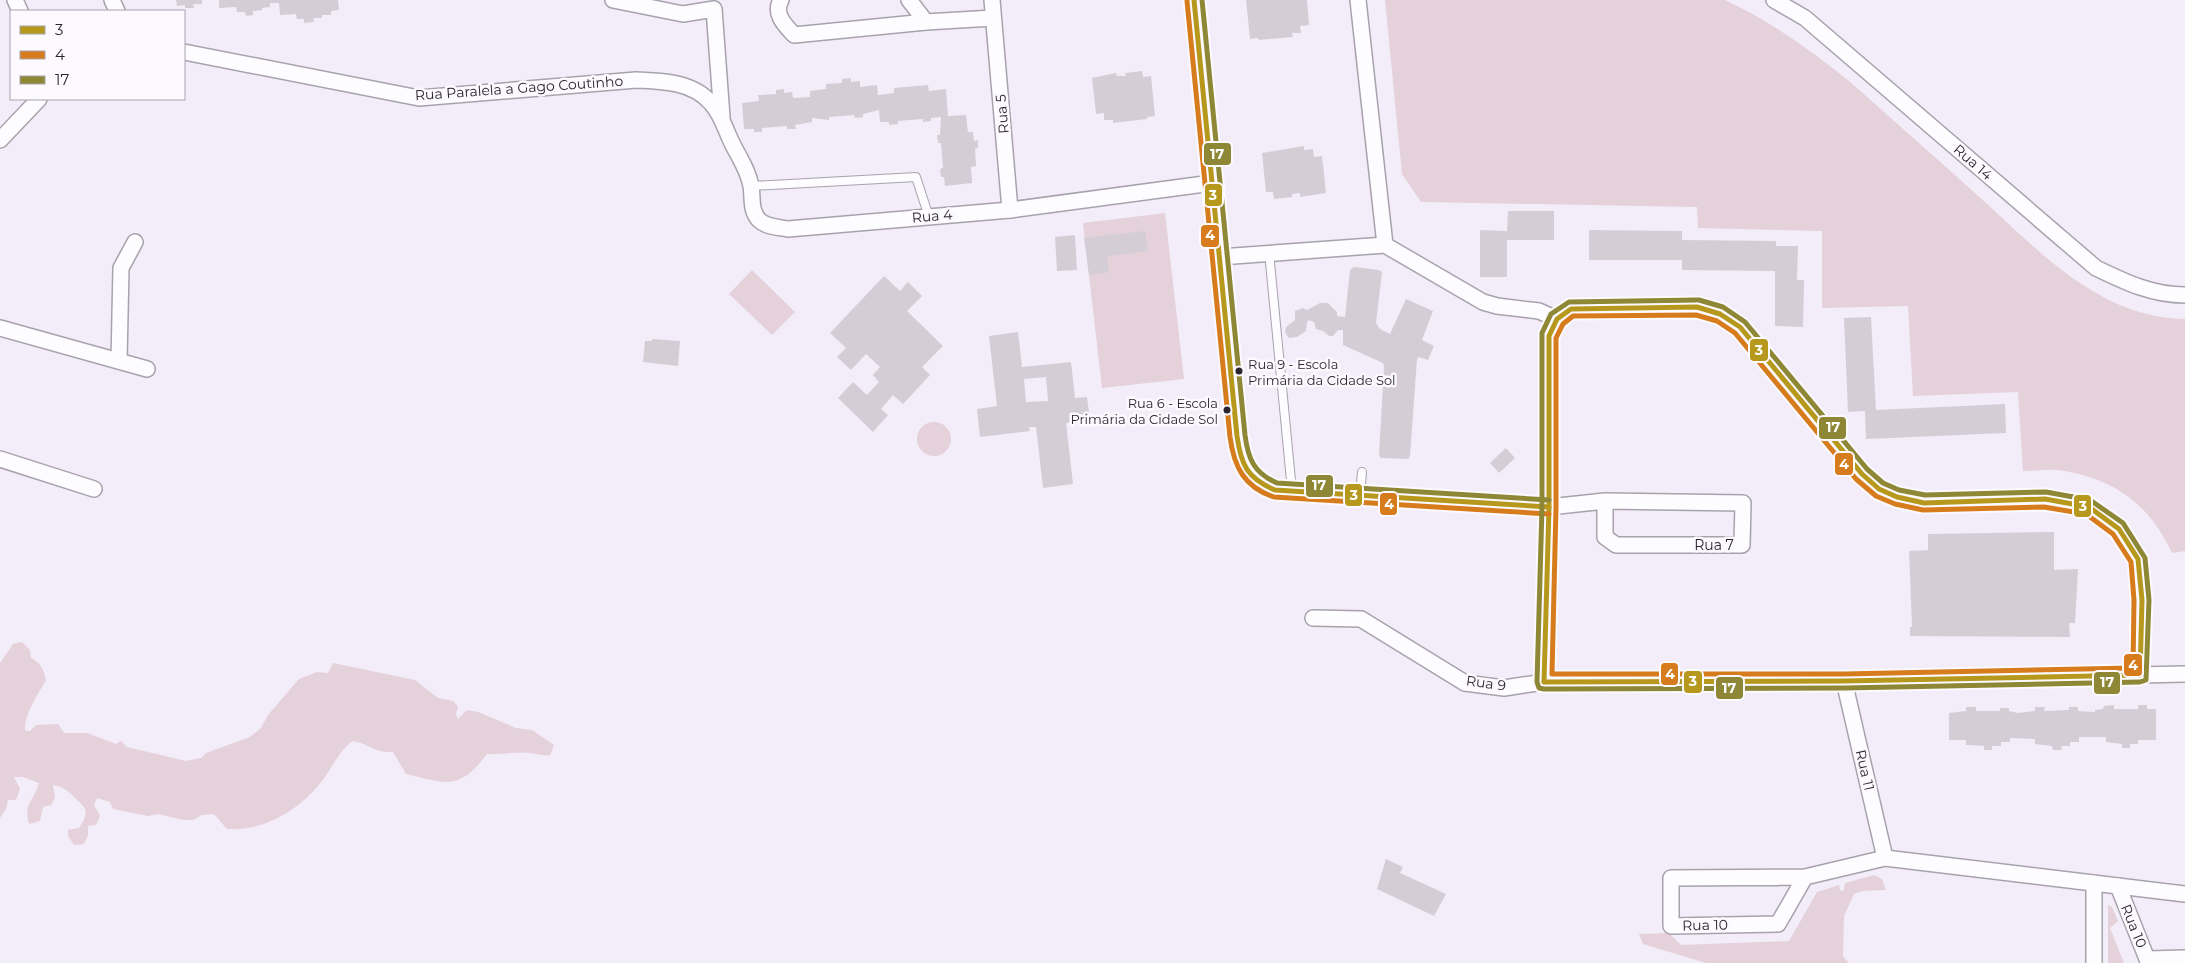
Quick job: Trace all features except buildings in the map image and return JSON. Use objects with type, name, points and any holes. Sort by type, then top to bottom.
[{"type":"street","points":[[612,0],[683,14],[714,9],[722,121]]},
{"type":"street","points":[[781,0],[778,5],[779,18],[794,35],[926,22],[993,18]]},
{"type":"street","points":[[909,0],[926,22]]},
{"type":"street","name":"Rua 5","points":[[992,0],[1010,210]]},
{"type":"street","points":[[1194,0],[1220,257],[1385,245],[1483,302],[1497,306],[1539,311],[1557,320]]},
{"type":"street","points":[[1358,0],[1385,245]]},
{"type":"street","name":"Rua 14","points":[[1774,0],[1805,18],[2096,268],[2131,285],[2166,295],[2185,295]]},
{"type":"street","name":"Rua Paralela a Gago Coutinho","points":[[185,52],[419,98],[636,80],[665,81],[686,86],[701,93],[712,104],[722,121]]},
{"type":"street","points":[[0,140],[38,100]]},
{"type":"street","name":"Rua 4","points":[[722,121],[743,163],[751,186],[752,205],[759,220],[770,226],[788,229],[1010,210],[1212,183]]},
{"type":"street","points":[[119,361],[121,268],[135,242]]},
{"type":"street","name":"Rua 7","points":[[1220,257],[1234,410],[1242,464],[1247,473],[1257,483],[1275,490],[1549,507],[1605,501],[1743,503],[1742,545],[1616,546],[1605,537],[1605,501]]},
{"type":"street","points":[[1544,682],[1549,507],[1549,336],[1557,320],[1571,309],[1697,307],[1720,314],[1740,327],[1862,474],[1879,489],[1897,497],[1924,503],[2046,499],[2090,507],[2120,529],[2138,559],[2142,600],[2140,675]]},
{"type":"street","points":[[0,328],[147,369]]},
{"type":"street","points":[[0,459],[94,489]]},
{"type":"street","name":"Rua 9","points":[[1313,618],[1361,620],[1465,683],[1504,688],[1544,682],[1844,681],[2185,674]]},
{"type":"street","name":"Rua 11","points":[[1844,681],[1886,858]]},
{"type":"street","name":"Rua 10","points":[[1805,878],[1778,924],[1671,926],[1671,878],[1805,878],[1886,858],[2185,894]]},
{"type":"street","points":[[2094,883],[2094,963]]},
{"type":"street","name":"Rua 10","points":[[2118,886],[2147,959],[2185,958]]},
{"type":"lane","points":[[751,186],[916,177],[929,217]]},
{"type":"lane","points":[[1269,252],[1292,491]]},
{"type":"lane","points":[[1360,496],[1362,472]]},
{"type":"shaded area","points":[[1385,0],[1725,0],[1758,17],[1805,47],[1849,81],[2022,236],[2070,276],[2096,293],[2124,307],[2154,316],[2185,319],[2185,551],[2172,553],[2163,535],[2140,507],[2127,496],[2096,479],[2058,470],[2023,471],[2018,392],[1913,396],[1908,306],[1822,308],[1822,231],[1698,228],[1697,207],[1421,202],[1402,174]]},
{"type":"shaded area","points":[[1165,213],[1184,379],[1102,388],[1083,223]]},
{"type":"shaded area","points":[[752,270],[795,312],[772,335],[729,294]]},
{"type":"shaded area","points":[[934,422],[946,427],[951,439],[946,451],[934,456],[922,451],[917,439],[922,427]]},
{"type":"shaded area","points":[[22,642],[30,650],[31,658],[41,667],[46,680],[29,711],[25,731],[30,731],[36,725],[58,724],[64,733],[87,733],[116,744],[121,741],[127,747],[186,761],[201,758],[206,753],[250,737],[261,728],[268,715],[299,679],[317,672],[328,673],[333,663],[415,680],[438,698],[453,701],[458,707],[456,714],[458,719],[467,710],[478,712],[516,728],[532,730],[554,745],[550,755],[525,753],[487,754],[477,766],[460,779],[442,782],[406,774],[393,752],[376,750],[353,741],[342,752],[308,797],[284,815],[270,821],[242,829],[227,829],[214,814],[202,815],[193,820],[183,820],[158,814],[148,816],[113,809],[110,802],[97,798],[94,805],[100,816],[96,825],[88,826],[88,835],[84,844],[74,845],[68,836],[68,830],[79,828],[86,813],[81,804],[68,792],[59,787],[53,785],[55,798],[51,805],[43,807],[40,821],[29,824],[28,807],[39,783],[23,777],[14,777],[20,789],[16,800],[8,800],[6,809],[0,818],[0,663],[13,644]]},
{"type":"shaded area","points":[[1874,875],[1882,879],[1886,890],[1862,891],[1854,894],[1844,916],[1843,956],[1849,963],[1706,963],[1643,944],[1639,934],[1669,933],[1681,945],[1789,941],[1817,892],[1839,885],[1840,891],[1844,890],[1845,883]]},
{"type":"shaded area","points":[[2108,905],[2112,907],[2118,921],[2110,928],[2124,963],[2108,963]]},
{"type":"transit line","name":"3","points":[[1194,0],[1237,436],[1243,463],[1247,469],[1258,481],[1275,490],[1549,507]]},
{"type":"transit line","name":"17","points":[[1202,0],[1245,435],[1250,458],[1258,470],[1277,483],[1549,500]]},
{"type":"transit line","name":"4","points":[[1187,1],[1230,437],[1234,458],[1242,474],[1255,488],[1274,497],[1549,514]]},
{"type":"transit line","name":"17","points":[[1697,300],[1569,302],[1551,314],[1542,333],[1542,507],[1537,682],[1539,688],[1844,688],[2140,682],[2146,680],[2149,600],[2145,558],[2123,523],[2090,500],[2046,492],[1925,495],[1899,490],[1883,483],[1867,469],[1745,322],[1723,307],[1699,300]]},
{"type":"transit line","name":"3","points":[[1544,682],[1549,507],[1549,336],[1557,319],[1571,309],[1697,307],[1720,314],[1740,327],[1862,474],[1879,489],[1897,497],[1924,503],[2045,499],[2089,507],[2119,529],[2138,559],[2142,600],[2140,675]]},
{"type":"transit line","name":"4","points":[[1696,315],[1717,321],[1735,333],[1856,479],[1876,496],[1895,504],[1923,510],[2044,507],[2086,514],[2113,534],[2131,562],[2134,600],[2133,668],[1844,674],[1552,674],[1556,507],[1556,338],[1563,324],[1573,316],[1696,315]]},
{"type":"transit line","name":"3","points":[[1544,682],[1844,681],[2140,675]]},
{"type":"place","name":"Rua 9 - Escola Primária da Cidade Sol","points":[[1239,371]]},
{"type":"place","name":"Rua 6 - Escola Primária da Cidade Sol","points":[[1227,410]]}]
